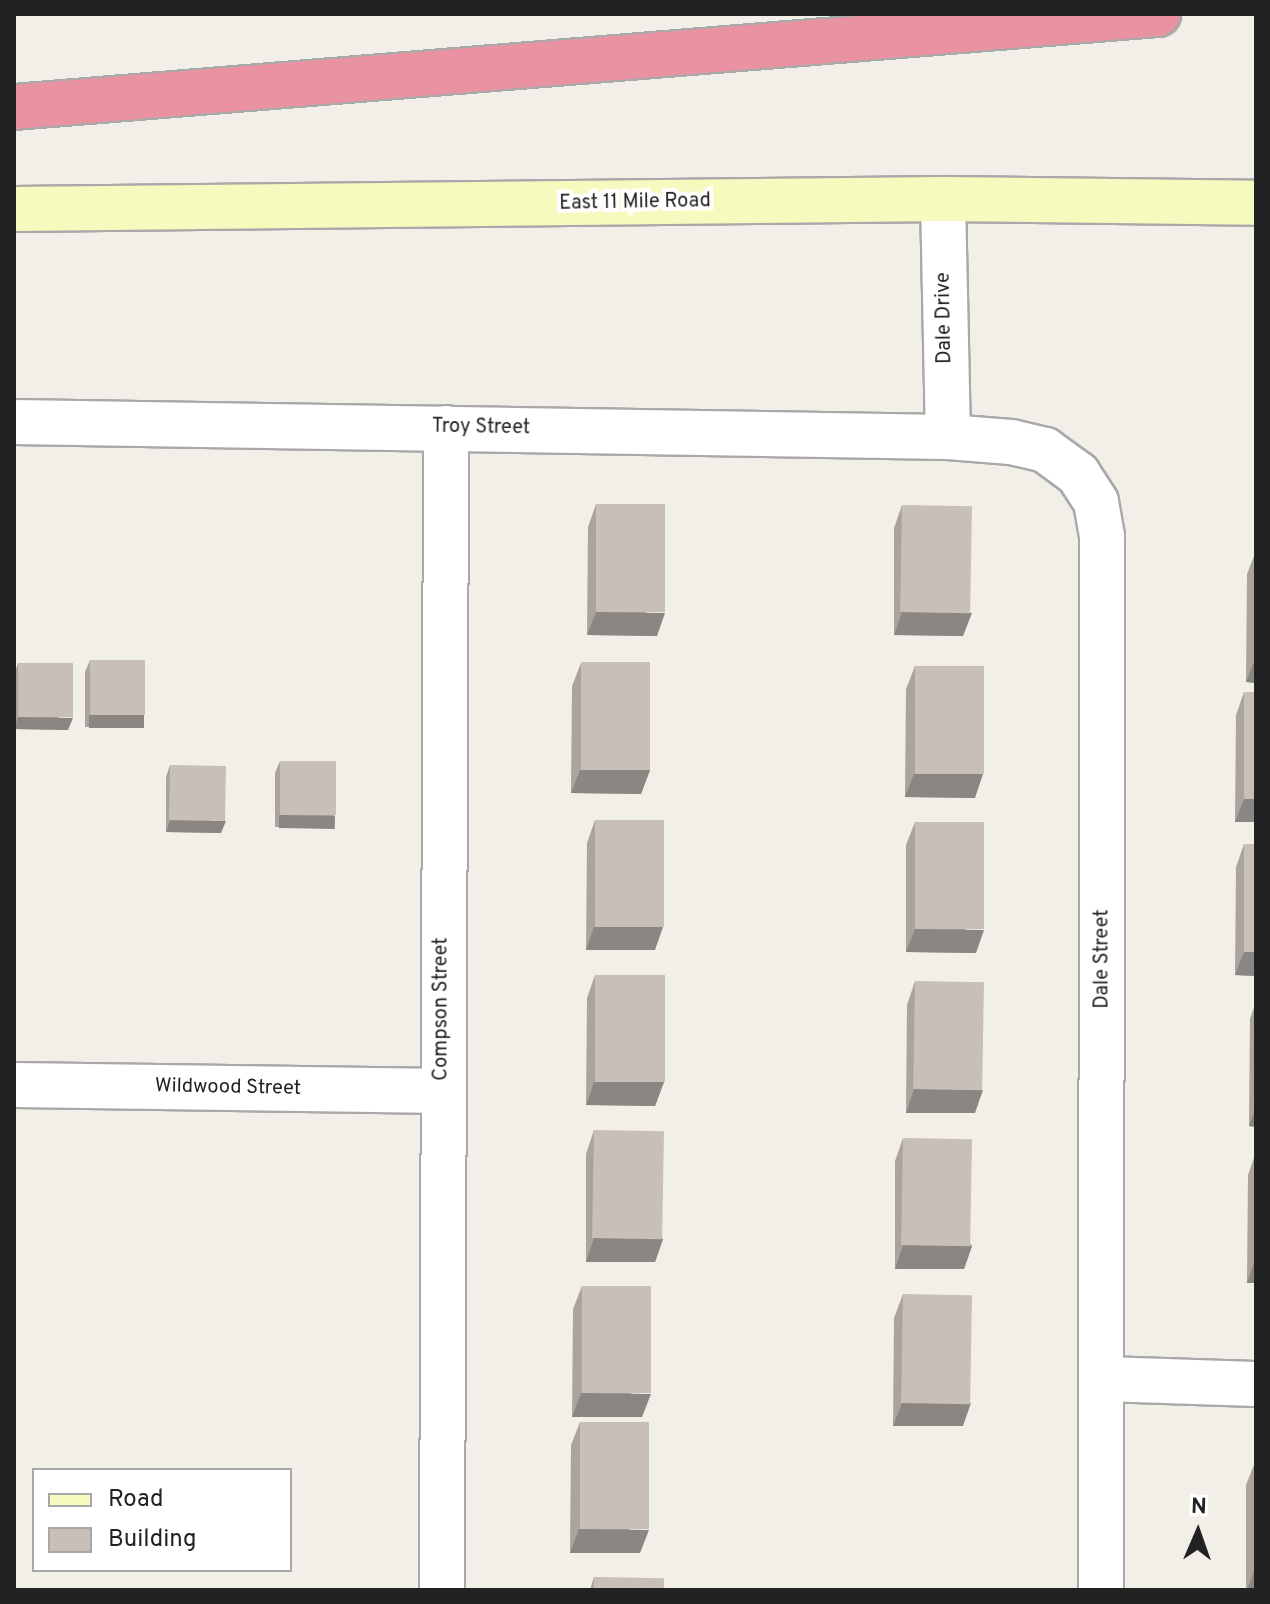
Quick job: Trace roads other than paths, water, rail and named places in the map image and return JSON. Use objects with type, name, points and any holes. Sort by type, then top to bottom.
[{"type":"highway","points":[[14,107],[1158,14]]},
{"type":"main road","name":"East 11 Mile Road","points":[[14,209],[943,199],[1256,203]]},
{"type":"street","name":"Dale Drive","points":[[943,199],[948,437]]},
{"type":"street","name":"Troy Street","points":[[14,422],[948,437]]},
{"type":"street","name":"Compson Street","points":[[442,1590],[441,1091],[446,428]]},
{"type":"street","name":"Dale Street","points":[[948,437],[1011,442],[1045,450],[1078,474],[1096,502],[1102,536],[1104,1379],[1101,1590]]},
{"type":"street","name":"Wildwood Street","points":[[14,1085],[441,1091]]},
{"type":"street","points":[[1104,1379],[1256,1384]]}]
